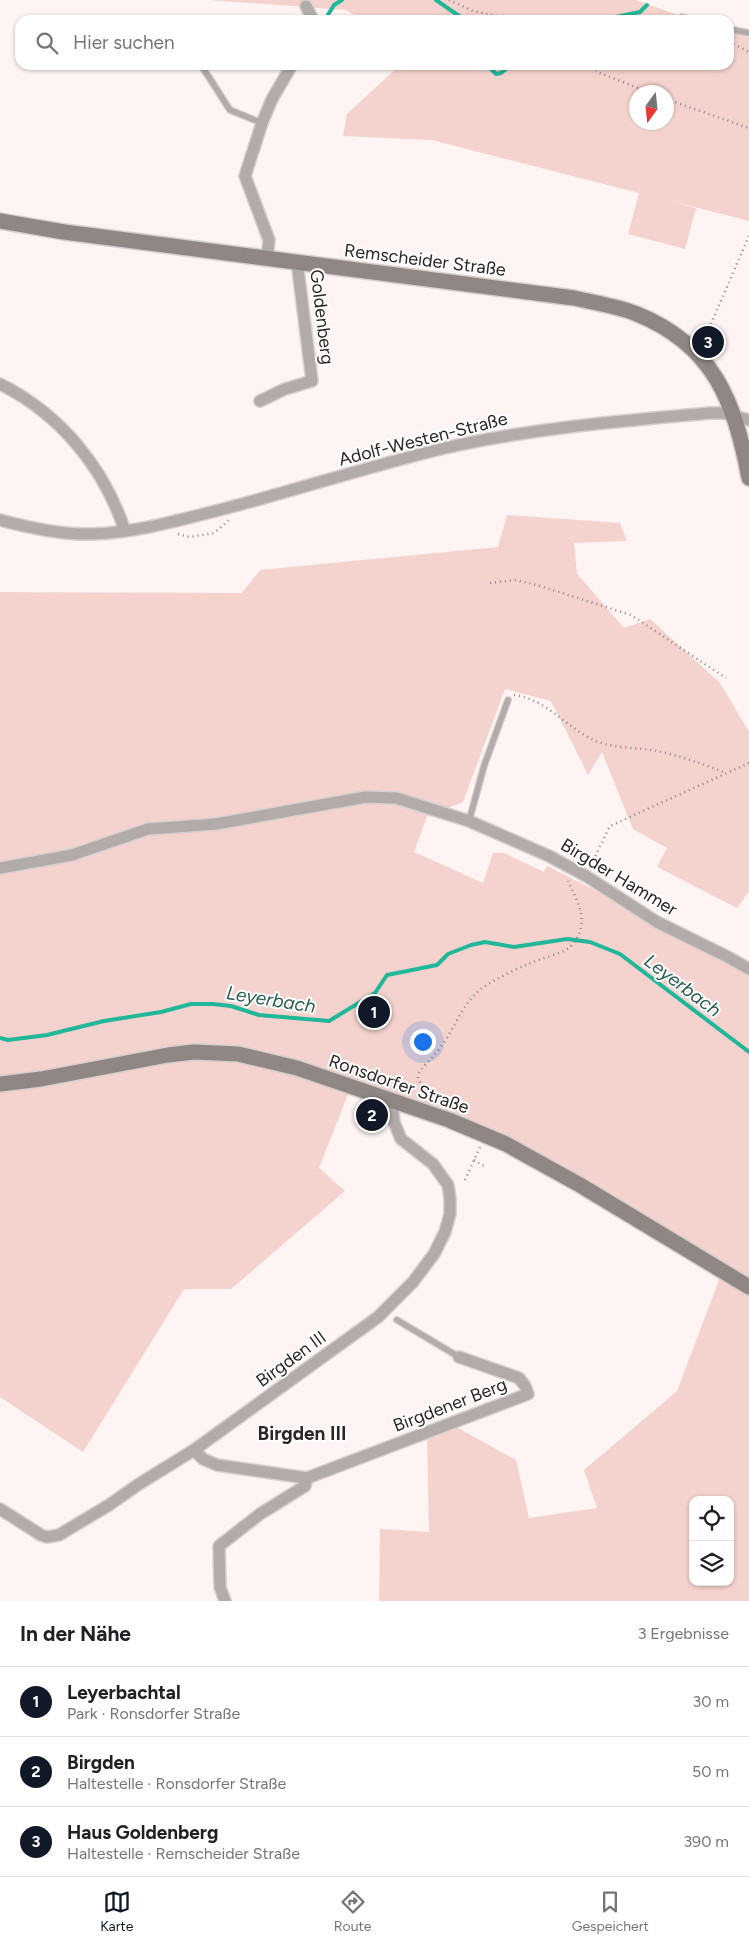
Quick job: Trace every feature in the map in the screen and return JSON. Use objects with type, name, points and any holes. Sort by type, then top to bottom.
[{"type":"main road","name":"Remscheider Straße","points":[[0,221],[64,232],[574,298],[635,313],[675,333],[698,354],[716,377],[742,418],[742,439],[749,478]]},
{"type":"main road","name":"Ronsdorfer Straße","points":[[0,1084],[41,1079],[168,1055],[194,1052],[238,1054],[297,1068],[449,1120],[506,1144],[580,1185],[749,1287]]},
{"type":"street","points":[[306,6],[310,15]]},
{"type":"street","points":[[266,258],[268,240],[245,176],[262,123],[272,99],[289,70]]},
{"type":"street","name":"Goldenberg","points":[[260,401],[285,389],[312,381],[297,262]]},
{"type":"street","points":[[0,384],[19,394],[63,427],[104,484],[125,531]]},
{"type":"street","name":"Adolf-Westen-Straße","points":[[0,520],[63,532],[92,534],[125,531],[158,526],[397,460],[510,435],[694,415],[723,413],[742,418]]},
{"type":"street","name":"Birgder Hammer","points":[[0,868],[72,855],[148,829],[216,824],[366,798],[396,798],[469,821],[549,856],[586,876],[657,922],[749,969]]},
{"type":"street","name":"Birgden III","points":[[0,1509],[41,1534],[54,1537],[109,1505],[194,1450],[378,1317],[413,1282],[434,1254],[445,1232],[450,1214],[450,1199],[448,1186],[433,1164],[422,1153],[401,1139],[394,1122],[392,1101]]},
{"type":"street","name":"Birgdener Berg","points":[[194,1450],[203,1459],[217,1465],[307,1478],[528,1394],[519,1378],[459,1357]]},
{"type":"street","name":"Birgdener Berg","points":[[228,1600],[220,1587],[219,1546],[260,1514],[305,1486],[307,1478]]},
{"type":"lane","points":[[734,29],[749,33]]},
{"type":"lane","points":[[204,70],[230,110],[262,123]]},
{"type":"lane","points":[[469,821],[484,766],[508,700]]},
{"type":"lane","points":[[397,1320],[459,1357]]},
{"type":"path","points":[[449,0],[474,11],[493,15]]},
{"type":"path","points":[[734,44],[749,52]]},
{"type":"path","points":[[594,70],[629,85]]},
{"type":"path","points":[[674,102],[749,128]]},
{"type":"path","points":[[707,333],[749,236]]},
{"type":"path","points":[[490,583],[516,580],[631,616],[726,678]]},
{"type":"path","points":[[508,700],[513,694],[528,696],[597,742],[666,753],[693,760],[726,774]]},
{"type":"path","points":[[586,876],[610,826],[749,763]]},
{"type":"path","points":[[424,1089],[418,1080],[420,1070],[440,1048],[470,1000],[493,982],[528,964],[570,947],[579,932],[582,915],[567,879]]},
{"type":"path","points":[[465,1180],[478,1151]]},
{"type":"path","points":[[474,1160],[484,1166]]},
{"type":"shaded area","points":[[208,0],[635,0],[678,15],[354,15],[346,10]]},
{"type":"shaded area","points":[[734,33],[749,38],[749,221],[659,198],[696,208],[685,249],[628,234],[639,193],[432,140],[343,136],[347,114],[395,70],[734,70]]},
{"type":"shaded area","points":[[507,515],[620,523],[627,541],[574,543],[577,574],[624,628],[650,619],[720,683],[749,732],[749,891],[737,908],[657,867],[667,848],[633,829],[602,752],[588,775],[551,701],[505,689],[463,802],[427,816],[414,852],[483,883],[493,853],[504,853],[544,872],[547,866],[711,949],[749,972],[749,1601],[379,1601],[380,1529],[429,1532],[427,1438],[456,1427],[516,1460],[529,1518],[597,1508],[584,1470],[677,1391],[724,1267],[434,1107],[354,1079],[319,1168],[345,1191],[231,1289],[184,1289],[83,1452],[0,1397],[0,592],[242,593],[260,570],[498,547]]},
{"type":"waterway","points":[[328,15],[334,5],[342,0]]},
{"type":"waterway","points":[[436,0],[458,15]]},
{"type":"waterway","points":[[625,15],[640,12],[647,5]]},
{"type":"waterway","points":[[492,70],[496,74],[505,70]]},
{"type":"waterway","name":"Leyerbach","points":[[0,1038],[8,1040],[47,1035],[104,1021],[161,1012],[191,1004],[231,1006],[259,1015],[329,1021],[375,993],[387,975],[437,965],[448,954],[471,945],[485,942],[514,947],[567,939],[590,942],[620,954],[749,1052]]},
{"type":"place","name":"Haus Goldenberg","points":[[708,342]]},
{"type":"place","name":"Leyerbachtal","points":[[374,1012]]},
{"type":"place","name":"Birgden","points":[[372,1115]]},
{"type":"district","name":"Birgden III","points":[[302,1433]]}]
